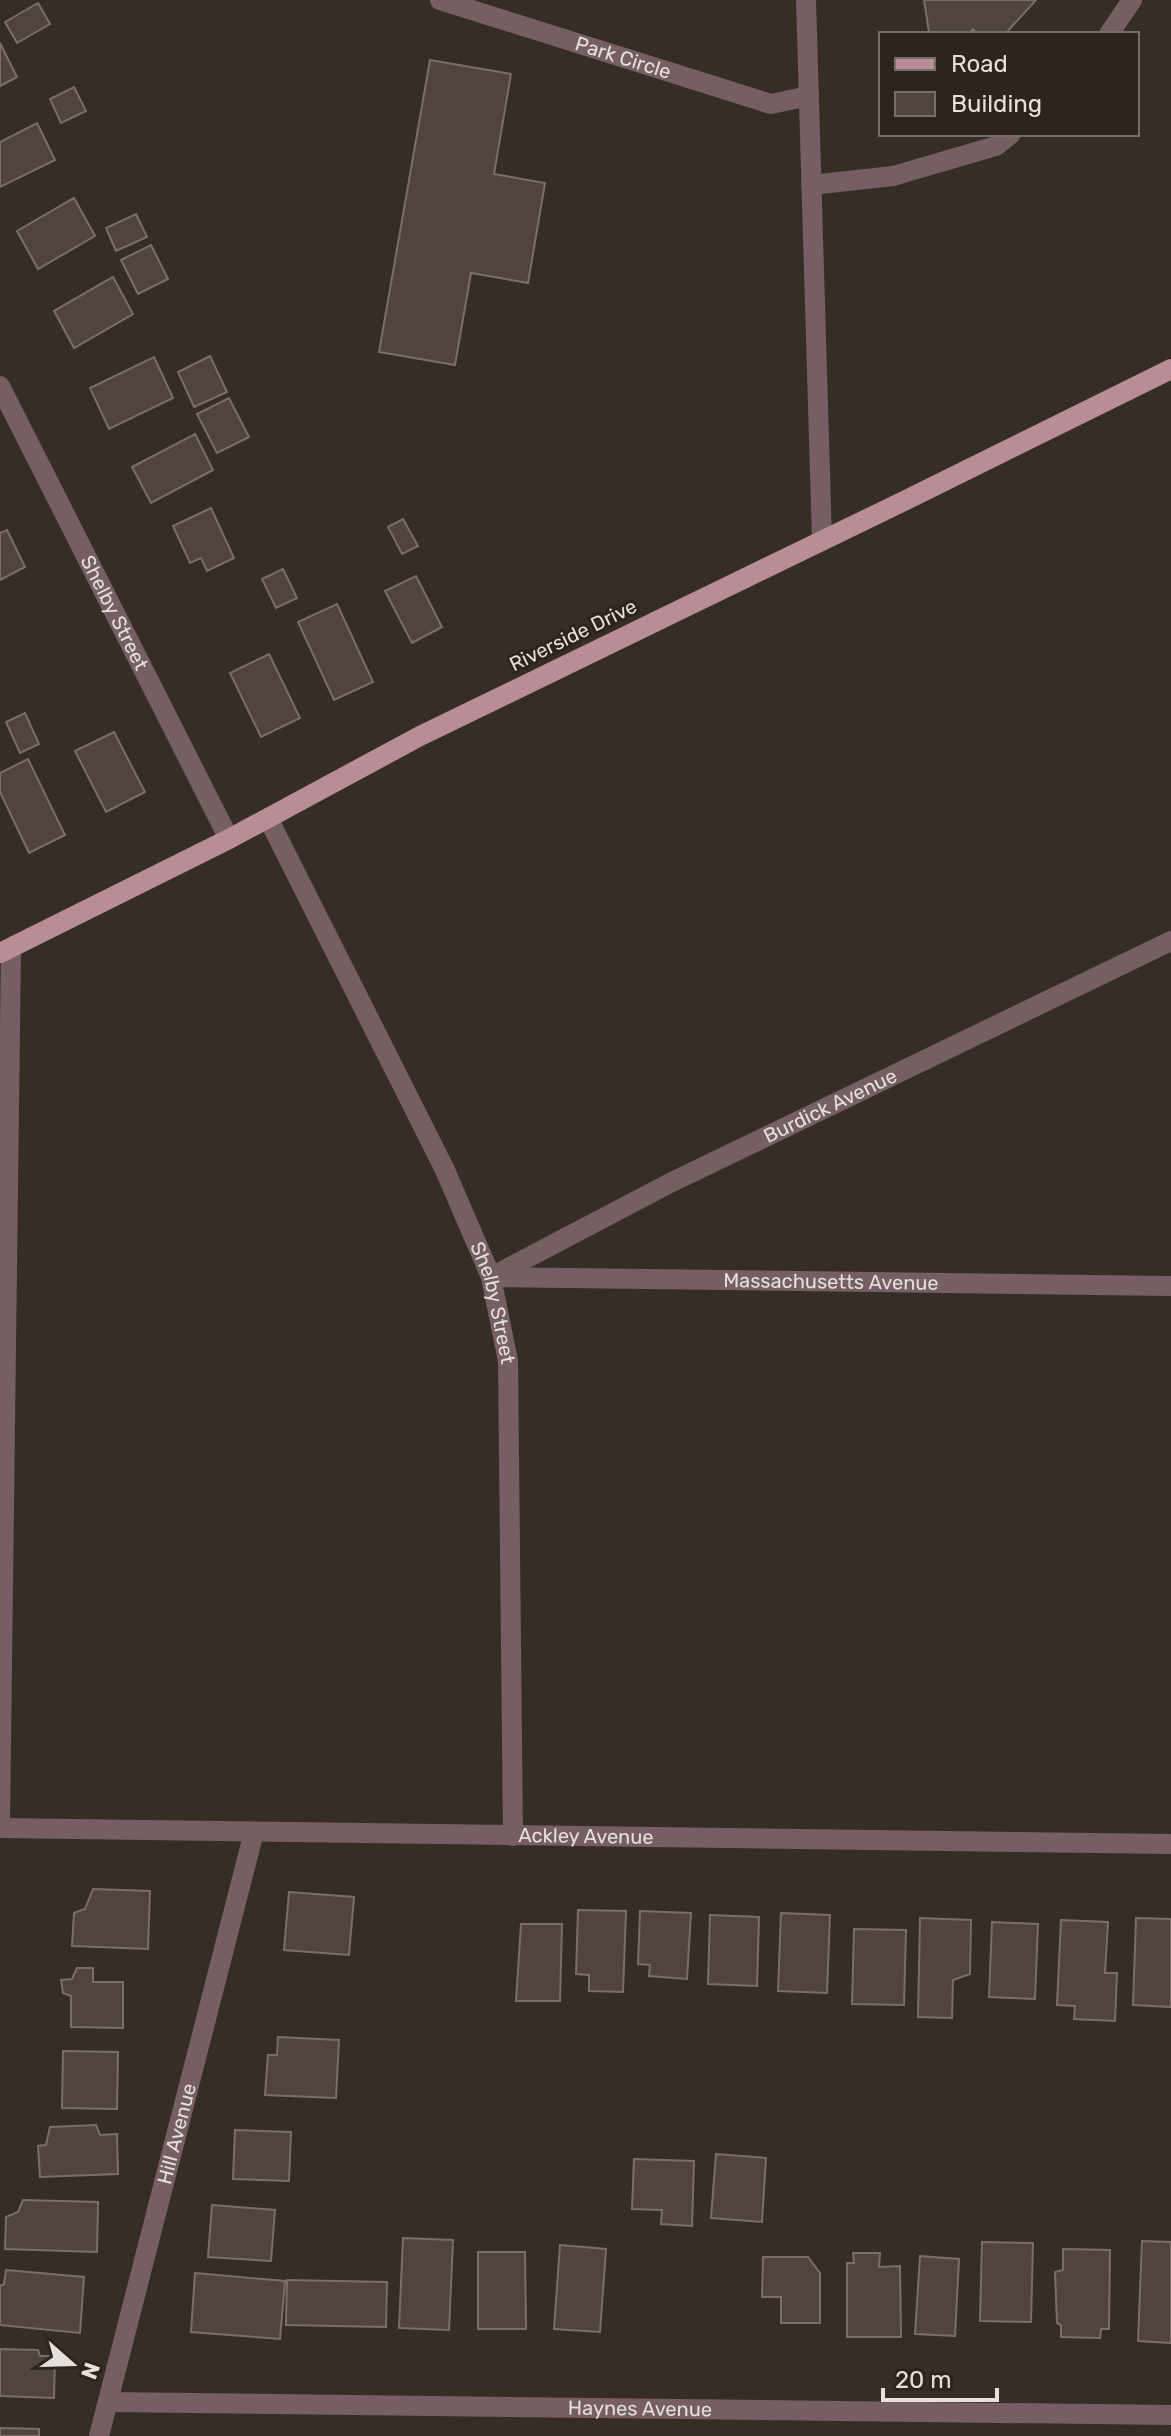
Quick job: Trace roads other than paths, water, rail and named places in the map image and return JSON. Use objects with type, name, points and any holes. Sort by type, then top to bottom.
[{"type":"main road","name":"Riverside Drive","points":[[6,950],[229,839],[420,736],[1171,369]]},
{"type":"street","name":"Park Circle","points":[[440,0],[771,104],[809,96]]},
{"type":"street","points":[[806,0],[822,541]]},
{"type":"street","points":[[1110,32],[1132,0]]},
{"type":"street","points":[[811,185],[893,176],[996,146],[1008,136]]},
{"type":"street","name":"Shelby Street","points":[[0,386],[229,839]]},
{"type":"street","name":"Shelby Street","points":[[268,818],[445,1170],[491,1277],[508,1361],[513,1836]]},
{"type":"street","name":"Burdick Avenue","points":[[491,1277],[670,1183],[1171,941]]},
{"type":"street","points":[[0,1825],[6,950]]},
{"type":"street","name":"Massachusetts Avenue","points":[[491,1277],[1171,1286]]},
{"type":"street","name":"Ackley Avenue","points":[[0,1825],[254,1832],[1171,1844]]},
{"type":"street","name":"Hill Avenue","points":[[99,2436],[254,1832]]},
{"type":"street","name":"Haynes Avenue","points":[[108,2402],[1171,2415]]}]
